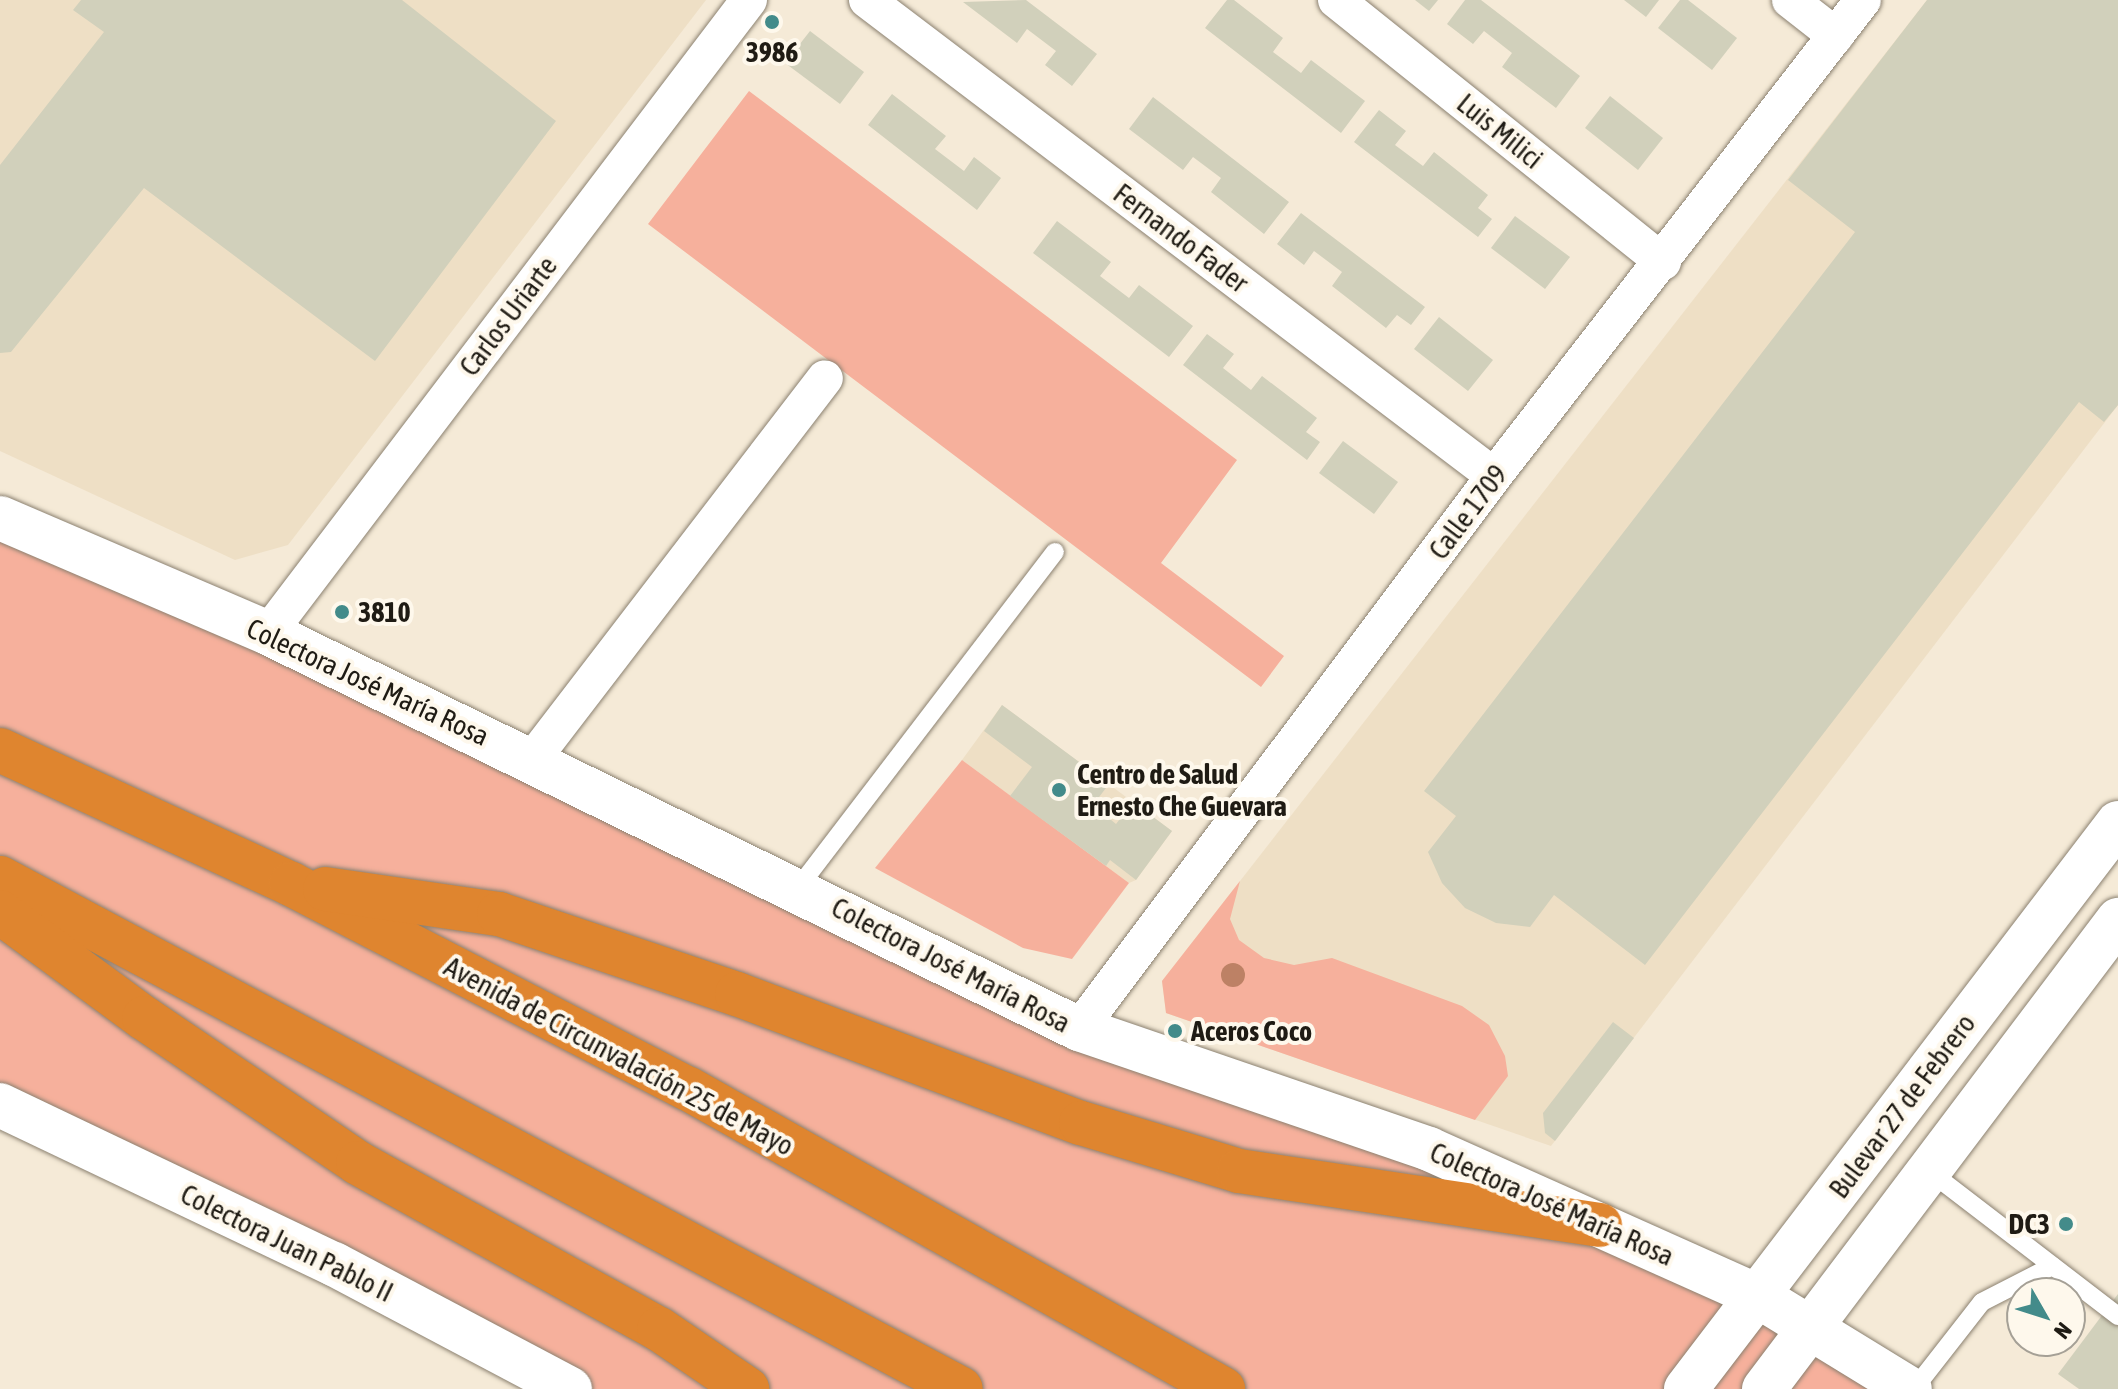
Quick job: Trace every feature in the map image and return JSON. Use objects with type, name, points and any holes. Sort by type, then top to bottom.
[{"type":"highway","name":"Avenida de Circunvalación 25 de Mayo","points":[[0,750],[291,884],[687,1088],[1223,1389]]},
{"type":"highway","points":[[0,878],[961,1389]]},
{"type":"highway","points":[[291,884],[499,914],[737,994],[1081,1123],[1239,1171],[1600,1225]]},
{"type":"highway","points":[[0,912],[144,1018],[358,1163],[659,1329],[747,1389]]},
{"type":"main road","name":"Colectora José María Rosa","points":[[0,518],[268,633],[798,888],[1079,1029],[1429,1149],[1758,1296],[1912,1389]]},
{"type":"main road","name":"Bulevar 27 de Febrero","points":[[1686,1389],[2118,823]]},
{"type":"main road","points":[[1764,1389],[2118,920]]},
{"type":"main road","name":"Colectora Juan Pablo II","points":[[0,1105],[334,1264],[570,1389]]},
{"type":"street","name":"Carlos Uriarte","points":[[268,633],[749,0]]},
{"type":"street","name":"Fernando Fader","points":[[867,0],[1494,476]]},
{"type":"street","name":"Luis Milici","points":[[1336,0],[1663,262]]},
{"type":"street","points":[[1790,0],[1836,36]]},
{"type":"street","name":"Calle 1709","points":[[1079,1029],[1494,476],[1663,262],[1863,0]]},
{"type":"street","points":[[532,760],[825,378]]},
{"type":"lane","points":[[798,888],[1055,552]]},
{"type":"lane","points":[[1929,1171],[2118,1316]]},
{"type":"lane","points":[[1912,1389],[1982,1302],[2052,1266]]},
{"type":"shaded area","points":[[0,0],[706,0],[288,545],[235,560],[0,451]]},
{"type":"shaded area","name":"Aceros Coco","points":[[1927,0],[2118,0],[2118,405],[1551,1146],[1166,1013],[1162,981]]},
{"type":"shaded area","points":[[749,91],[1237,460],[1161,563],[1284,656],[1261,687],[648,224]]},
{"type":"shaded area","points":[[0,518],[1079,1029],[1429,1149],[1910,1389],[570,1389],[0,1105]]},
{"type":"shaded area","name":"Centro de Salud Ernesto Che Guevara","points":[[1002,705],[1172,831],[1136,880],[1129,883],[962,760]]},
{"type":"shaded area","points":[[962,760],[1129,883],[1072,959],[1023,948],[875,868]]},
{"type":"shaded area","points":[[1240,881],[1230,919],[1239,940],[1264,958],[1294,965],[1332,958],[1462,1006],[1489,1025],[1505,1056],[1508,1076],[1475,1120],[1166,1013],[1162,981]]},
{"type":"building","points":[[81,0],[402,0],[556,121],[375,361],[144,188],[11,352],[0,353],[0,165],[104,32],[73,10]]},
{"type":"building","points":[[1026,0],[1097,54],[1072,86],[1045,65],[1056,51],[1027,29],[1017,43],[963,2]]},
{"type":"building","points":[[1227,0],[1234,0],[1283,38],[1273,52],[1301,73],[1311,60],[1365,101],[1341,133],[1205,28]]},
{"type":"building","points":[[1415,0],[1438,0],[1429,11]]},
{"type":"building","points":[[1465,0],[1481,0],[1580,76],[1556,108],[1502,67],[1512,53],[1484,31],[1473,44],[1447,24]]},
{"type":"building","points":[[1624,0],[1659,0],[1646,17]]},
{"type":"building","points":[[1680,0],[1688,0],[1737,38],[1712,70],[1658,28]]},
{"type":"building","name":"Aceros Coco","points":[[1927,0],[2118,0],[2118,405],[2104,422],[2079,402],[1645,965],[1554,895],[1530,927],[1496,923],[1465,908],[1442,883],[1428,852],[1456,816],[1424,791],[1855,232],[1788,180]]},
{"type":"building","points":[[810,31],[864,72],[840,104],[785,63]]},
{"type":"building","points":[[892,94],[946,136],[935,149],[964,171],[974,157],[1001,178],[977,210],[868,125]]},
{"type":"building","points":[[1610,96],[1663,138],[1638,170],[1585,128]]},
{"type":"building","points":[[1153,97],[1289,202],[1264,234],[1211,192],[1221,178],[1193,157],[1183,170],[1129,129]]},
{"type":"building","points":[[1379,110],[1406,131],[1395,145],[1423,166],[1434,152],[1488,195],[1478,208],[1492,219],[1478,237],[1354,142]]},
{"type":"building","points":[[1301,213],[1425,307],[1411,325],[1397,315],[1386,328],[1332,286],[1342,272],[1314,251],[1304,265],[1277,244]]},
{"type":"building","points":[[1515,216],[1570,257],[1545,289],[1491,248]]},
{"type":"building","points":[[1057,221],[1111,262],[1100,276],[1129,298],[1139,285],[1193,326],[1169,357],[1033,253]]},
{"type":"building","points":[[1439,317],[1493,360],[1468,391],[1414,349]]},
{"type":"building","points":[[1207,334],[1234,354],[1223,368],[1251,390],[1262,376],[1317,418],[1306,432],[1320,442],[1307,460],[1183,365]]},
{"type":"building","points":[[1343,441],[1398,482],[1374,514],[1319,473]]},
{"type":"building","name":"Centro de Salud Ernesto Che Guevara","points":[[1002,705],[1109,784],[1093,805],[1116,824],[1133,802],[1172,831],[1136,880],[1110,860],[1106,866],[1010,796],[1032,767],[984,731]]},
{"type":"building","points":[[1613,1022],[1634,1038],[1555,1141],[1545,1133],[1543,1113]]},
{"type":"building","points":[[2118,1294],[2118,1389],[2079,1389],[2058,1374],[2071,1357],[2086,1357],[2086,1337]]},
{"type":"place","name":"3986","points":[[772,22]]},
{"type":"place","name":"3810","points":[[342,612]]},
{"type":"place","name":"Centro de Salud Ernesto Che Guevara","points":[[1059,790]]},
{"type":"place","name":"Aceros Coco","points":[[1175,1031]]},
{"type":"place","name":"DC3","points":[[2066,1224]]}]
